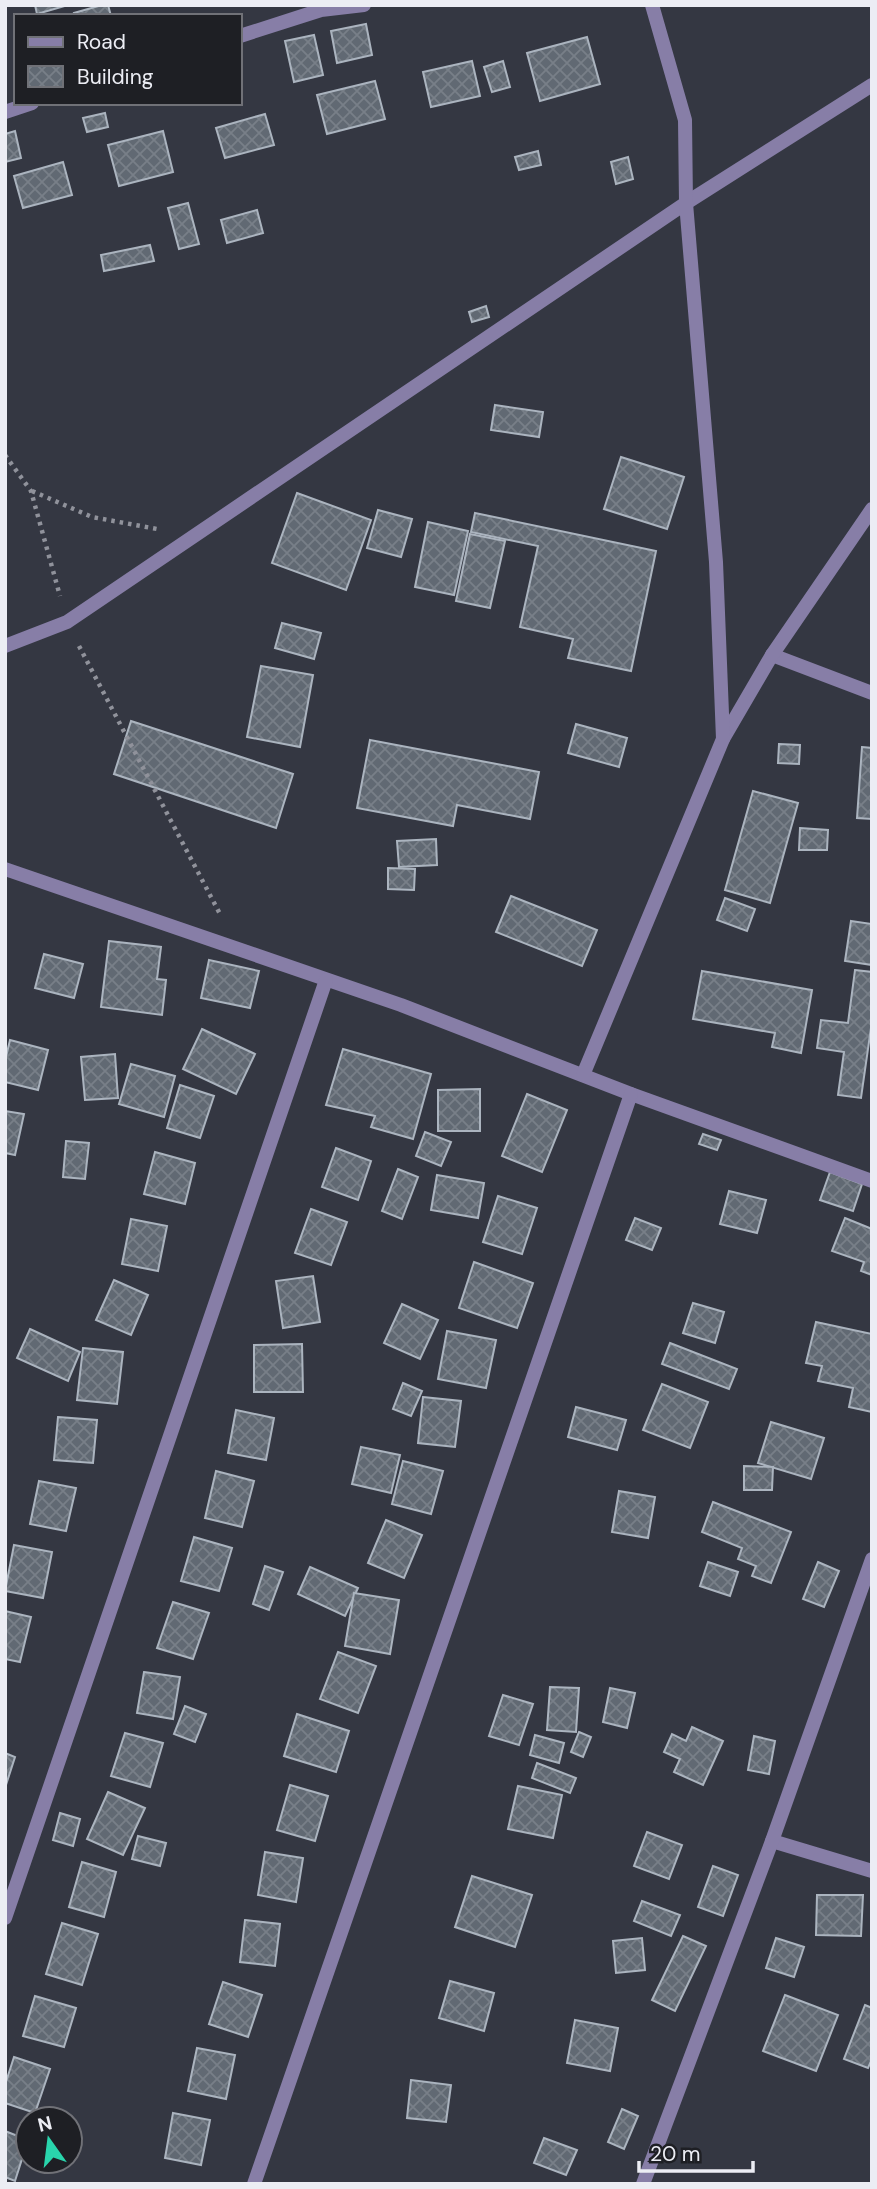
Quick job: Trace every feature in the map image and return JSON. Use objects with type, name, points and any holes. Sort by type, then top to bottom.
[{"type":"street","points":[[242,35],[321,10],[364,5]]},
{"type":"street","points":[[652,5],[685,120],[685,203],[716,562],[723,739]]},
{"type":"street","points":[[5,646],[66,622],[685,203],[872,85]]},
{"type":"street","points":[[5,112],[26,105]]},
{"type":"street","points":[[583,1075],[723,739],[772,655],[872,509]]},
{"type":"street","points":[[772,655],[872,693]]},
{"type":"street","points":[[5,885],[8,870],[401,1005],[631,1094],[872,1181]]},
{"type":"street","points":[[5,1918],[326,980]]},
{"type":"street","points":[[254,2184],[631,1094]]},
{"type":"street","points":[[643,2184],[772,1840],[871,1561]]},
{"type":"street","points":[[772,1840],[872,1871]]},
{"type":"path","points":[[5,455],[32,491],[66,622],[239,949]]},
{"type":"path","points":[[32,491],[92,517],[195,535]]},
{"type":"building","points":[[35,5],[68,5],[37,14]]},
{"type":"building","points":[[108,5],[110,14],[74,14]]},
{"type":"building","points":[[366,24],[372,55],[337,63],[331,31]]},
{"type":"building","points":[[314,35],[323,75],[294,82],[285,41]]},
{"type":"building","points":[[587,37],[600,84],[540,101],[527,53]]},
{"type":"building","points":[[472,61],[480,96],[431,107],[423,72]]},
{"type":"building","points":[[503,61],[510,87],[492,92],[484,67]]},
{"type":"building","points":[[375,81],[385,119],[327,134],[317,95]]},
{"type":"building","points":[[105,113],[108,127],[87,132],[83,118]]},
{"type":"building","points":[[265,114],[274,145],[225,158],[216,128]]},
{"type":"building","points":[[15,131],[21,158],[5,162],[5,134]]},
{"type":"building","points":[[163,131],[173,172],[119,186],[108,145]]},
{"type":"building","points":[[538,151],[541,165],[519,170],[515,157]]},
{"type":"building","points":[[628,157],[633,179],[616,184],[611,162]]},
{"type":"building","points":[[63,162],[72,195],[23,208],[14,176]]},
{"type":"building","points":[[188,203],[199,244],[179,249],[168,208]]},
{"type":"building","points":[[257,210],[263,233],[227,243],[221,220]]},
{"type":"building","points":[[150,245],[154,261],[104,271],[101,255]]},
{"type":"building","points":[[486,306],[489,317],[472,322],[469,312]]},
{"type":"building","points":[[495,405],[543,412],[539,437],[491,430]]},
{"type":"building","points":[[621,457],[684,477],[667,529],[604,509]]},
{"type":"building","points":[[297,493],[371,520],[346,590],[272,563]]},
{"type":"building","points":[[378,510],[412,519],[401,557],[367,548]]},
{"type":"building","points":[[475,513],[656,551],[631,671],[568,658],[573,639],[520,627],[538,546],[471,532]]},
{"type":"building","points":[[428,522],[468,531],[454,595],[415,587]]},
{"type":"building","points":[[470,534],[505,541],[490,608],[456,601]]},
{"type":"building","points":[[282,623],[321,633],[314,659],[275,648]]},
{"type":"building","points":[[261,666],[313,675],[300,747],[247,737]]},
{"type":"building","points":[[131,721],[293,774],[276,828],[114,774]]},
{"type":"building","points":[[576,724],[627,738],[619,767],[568,753]]},
{"type":"building","points":[[370,740],[539,772],[530,819],[457,805],[453,826],[357,808]]},
{"type":"building","points":[[779,744],[800,745],[799,764],[778,763]]},
{"type":"building","points":[[862,747],[872,748],[872,819],[857,818]]},
{"type":"building","points":[[753,791],[798,803],[770,903],[725,890]]},
{"type":"building","points":[[800,828],[828,830],[827,850],[799,850]]},
{"type":"building","points":[[436,839],[437,865],[399,867],[397,841]]},
{"type":"building","points":[[388,868],[415,869],[414,890],[388,889]]},
{"type":"building","points":[[511,896],[597,930],[582,966],[496,932]]},
{"type":"building","points":[[725,898],[755,909],[747,931],[717,920]]},
{"type":"building","points":[[851,921],[872,924],[872,965],[845,961]]},
{"type":"building","points":[[109,941],[161,947],[157,979],[166,980],[162,1015],[101,1007]]},
{"type":"building","points":[[44,954],[83,964],[74,998],[35,988]]},
{"type":"building","points":[[209,960],[259,971],[250,1008],[201,998]]},
{"type":"building","points":[[855,970],[872,972],[872,1021],[861,1098],[838,1095],[844,1052],[817,1048],[821,1020],[848,1023]]},
{"type":"building","points":[[702,971],[812,990],[801,1053],[772,1047],[775,1033],[693,1019]]},
{"type":"building","points":[[202,1029],[255,1054],[236,1094],[183,1069]]},
{"type":"building","points":[[10,1040],[48,1050],[38,1090],[5,1082],[5,1061]]},
{"type":"building","points":[[343,1049],[431,1074],[413,1139],[371,1127],[375,1116],[326,1105]]},
{"type":"building","points":[[115,1054],[118,1098],[85,1100],[81,1057]]},
{"type":"building","points":[[131,1064],[175,1076],[164,1117],[119,1104]]},
{"type":"building","points":[[180,1085],[214,1096],[200,1138],[167,1128]]},
{"type":"building","points":[[480,1089],[480,1131],[438,1131],[438,1090]]},
{"type":"building","points":[[527,1094],[567,1110],[542,1172],[502,1156]]},
{"type":"building","points":[[5,1111],[24,1114],[15,1155],[5,1153]]},
{"type":"building","points":[[425,1132],[451,1142],[441,1166],[416,1156]]},
{"type":"building","points":[[703,1134],[721,1140],[717,1150],[699,1144]]},
{"type":"building","points":[[66,1141],[89,1143],[85,1179],[63,1177]]},
{"type":"building","points":[[336,1148],[371,1161],[358,1200],[322,1187]]},
{"type":"building","points":[[155,1152],[195,1163],[185,1204],[144,1194]]},
{"type":"building","points":[[398,1169],[418,1177],[402,1219],[382,1211]]},
{"type":"building","points":[[830,1172],[862,1184],[853,1211],[820,1200]]},
{"type":"building","points":[[437,1175],[484,1183],[478,1218],[431,1210]]},
{"type":"building","points":[[729,1191],[766,1200],[757,1233],[720,1224]]},
{"type":"building","points":[[498,1196],[537,1208],[522,1254],[483,1242]]},
{"type":"building","points":[[311,1209],[347,1222],[331,1265],[295,1253]]},
{"type":"building","points":[[635,1218],[661,1228],[652,1250],[626,1240]]},
{"type":"building","points":[[845,1218],[872,1229],[872,1275],[861,1271],[864,1262],[832,1251]]},
{"type":"building","points":[[131,1219],[167,1226],[158,1271],[122,1264]]},
{"type":"building","points":[[474,1262],[533,1283],[517,1328],[459,1308]]},
{"type":"building","points":[[313,1276],[320,1322],[283,1328],[276,1281]]},
{"type":"building","points":[[114,1280],[148,1295],[131,1335],[96,1320]]},
{"type":"building","points":[[693,1303],[724,1312],[715,1343],[683,1333]]},
{"type":"building","points":[[402,1304],[438,1320],[420,1359],[384,1343]]},
{"type":"building","points":[[816,1322],[872,1334],[872,1412],[849,1407],[853,1388],[818,1381],[822,1366],[806,1363]]},
{"type":"building","points":[[30,1329],[80,1352],[68,1381],[17,1358]]},
{"type":"building","points":[[447,1331],[496,1340],[486,1388],[438,1379]]},
{"type":"building","points":[[670,1343],[737,1369],[729,1389],[662,1364]]},
{"type":"building","points":[[302,1344],[303,1392],[254,1392],[254,1345]]},
{"type":"building","points":[[83,1348],[123,1352],[117,1404],[77,1400]]},
{"type":"building","points":[[403,1383],[422,1391],[411,1416],[393,1409]]},
{"type":"building","points":[[662,1384],[708,1402],[690,1448],[643,1430]]},
{"type":"building","points":[[423,1397],[461,1401],[455,1447],[418,1443]]},
{"type":"building","points":[[576,1407],[626,1420],[617,1450],[568,1437]]},
{"type":"building","points":[[236,1410],[274,1418],[266,1460],[228,1453]]},
{"type":"building","points":[[58,1417],[97,1420],[93,1463],[54,1460]]},
{"type":"building","points":[[771,1422],[824,1438],[811,1479],[758,1463]]},
{"type":"building","points":[[361,1447],[400,1455],[391,1493],[352,1484]]},
{"type":"building","points":[[403,1461],[443,1471],[431,1514],[392,1504]]},
{"type":"building","points":[[744,1466],[773,1467],[772,1490],[744,1490]]},
{"type":"building","points":[[216,1471],[254,1481],[242,1527],[205,1518]]},
{"type":"building","points":[[39,1481],[76,1488],[66,1531],[30,1524]]},
{"type":"building","points":[[619,1491],[655,1497],[648,1538],[612,1532]]},
{"type":"building","points":[[713,1502],[791,1532],[771,1583],[752,1576],[756,1566],[738,1559],[742,1548],[702,1532]]},
{"type":"building","points":[[386,1520],[422,1535],[404,1578],[368,1563]]},
{"type":"building","points":[[194,1537],[232,1548],[219,1591],[181,1581]]},
{"type":"building","points":[[14,1545],[52,1552],[43,1598],[5,1591]]},
{"type":"building","points":[[708,1562],[738,1572],[730,1596],[700,1586]]},
{"type":"building","points":[[818,1562],[839,1571],[824,1607],[803,1599]]},
{"type":"building","points":[[265,1566],[283,1572],[269,1610],[253,1604]]},
{"type":"building","points":[[310,1567],[358,1588],[345,1616],[298,1594]]},
{"type":"building","points":[[354,1593],[399,1600],[390,1654],[345,1646]]},
{"type":"building","points":[[173,1602],[209,1613],[193,1659],[157,1648]]},
{"type":"building","points":[[5,1611],[31,1617],[20,1662],[5,1659]]},
{"type":"building","points":[[338,1652],[376,1666],[358,1713],[320,1699]]},
{"type":"building","points":[[144,1672],[180,1677],[173,1719],[137,1713]]},
{"type":"building","points":[[550,1687],[579,1688],[576,1732],[547,1730]]},
{"type":"building","points":[[610,1688],[635,1693],[627,1728],[603,1722]]},
{"type":"building","points":[[503,1695],[533,1704],[519,1745],[489,1736]]},
{"type":"building","points":[[185,1706],[206,1714],[195,1742],[174,1734]]},
{"type":"building","points":[[297,1714],[349,1731],[336,1772],[284,1756]]},
{"type":"building","points":[[692,1727],[723,1741],[703,1785],[674,1772],[680,1759],[664,1752],[672,1734],[686,1741]]},
{"type":"building","points":[[579,1732],[591,1737],[583,1757],[571,1752]]},
{"type":"building","points":[[125,1733],[163,1743],[150,1787],[111,1776]]},
{"type":"building","points":[[535,1735],[564,1743],[559,1763],[530,1755]]},
{"type":"building","points":[[754,1736],[775,1741],[769,1774],[748,1770]]},
{"type":"building","points":[[5,1753],[15,1757],[5,1788]]},
{"type":"building","points":[[537,1763],[576,1778],[570,1793],[532,1778]]},
{"type":"building","points":[[290,1785],[328,1796],[315,1841],[277,1830]]},
{"type":"building","points":[[518,1786],[562,1795],[553,1838],[508,1829]]},
{"type":"building","points":[[108,1792],[145,1808],[123,1855],[87,1839]]},
{"type":"building","points":[[60,1813],[80,1819],[73,1846],[53,1840]]},
{"type":"building","points":[[647,1832],[682,1845],[669,1879],[634,1866]]},
{"type":"building","points":[[138,1836],[166,1843],[160,1866],[132,1859]]},
{"type":"building","points":[[265,1852],[303,1858],[296,1902],[258,1895]]},
{"type":"building","points":[[82,1862],[116,1872],[104,1917],[69,1907]]},
{"type":"building","points":[[713,1866],[738,1875],[723,1916],[698,1907]]},
{"type":"building","points":[[472,1876],[532,1895],[515,1947],[455,1927]]},
{"type":"building","points":[[817,1895],[863,1895],[861,1936],[816,1935]]},
{"type":"building","points":[[642,1901],[680,1915],[671,1936],[634,1921]]},
{"type":"building","points":[[245,1920],[280,1924],[275,1966],[240,1962]]},
{"type":"building","points":[[62,1923],[98,1934],[82,1985],[46,1974]]},
{"type":"building","points":[[683,1936],[706,1946],[675,2011],[652,2000]]},
{"type":"building","points":[[642,1938],[645,1970],[616,1973],[613,1941]]},
{"type":"building","points":[[776,1938],[804,1947],[794,1977],[766,1968]]},
{"type":"building","points":[[450,1981],[494,1993],[484,2031],[439,2018]]},
{"type":"building","points":[[223,1982],[262,1995],[248,2037],[209,2024]]},
{"type":"building","points":[[785,1995],[838,2015],[816,2071],[763,2051]]},
{"type":"building","points":[[35,1996],[76,2008],[64,2047],[23,2036]]},
{"type":"building","points":[[865,2005],[872,2008],[872,2059],[868,2068],[844,2059]]},
{"type":"building","points":[[575,2020],[618,2028],[610,2071],[567,2063]]},
{"type":"building","points":[[197,2048],[235,2055],[226,2099],[188,2091]]},
{"type":"building","points":[[14,2057],[50,2069],[38,2105],[14,2106],[5,2103],[5,2085]]},
{"type":"building","points":[[411,2080],[451,2085],[446,2122],[407,2118]]},
{"type":"building","points":[[622,2109],[638,2116],[624,2149],[608,2142]]},
{"type":"building","points":[[173,2113],[210,2120],[201,2165],[165,2158]]},
{"type":"building","points":[[5,2131],[14,2135],[14,2175],[17,2175],[15,2181],[5,2177]]},
{"type":"building","points":[[544,2138],[577,2150],[566,2175],[534,2163]]}]
